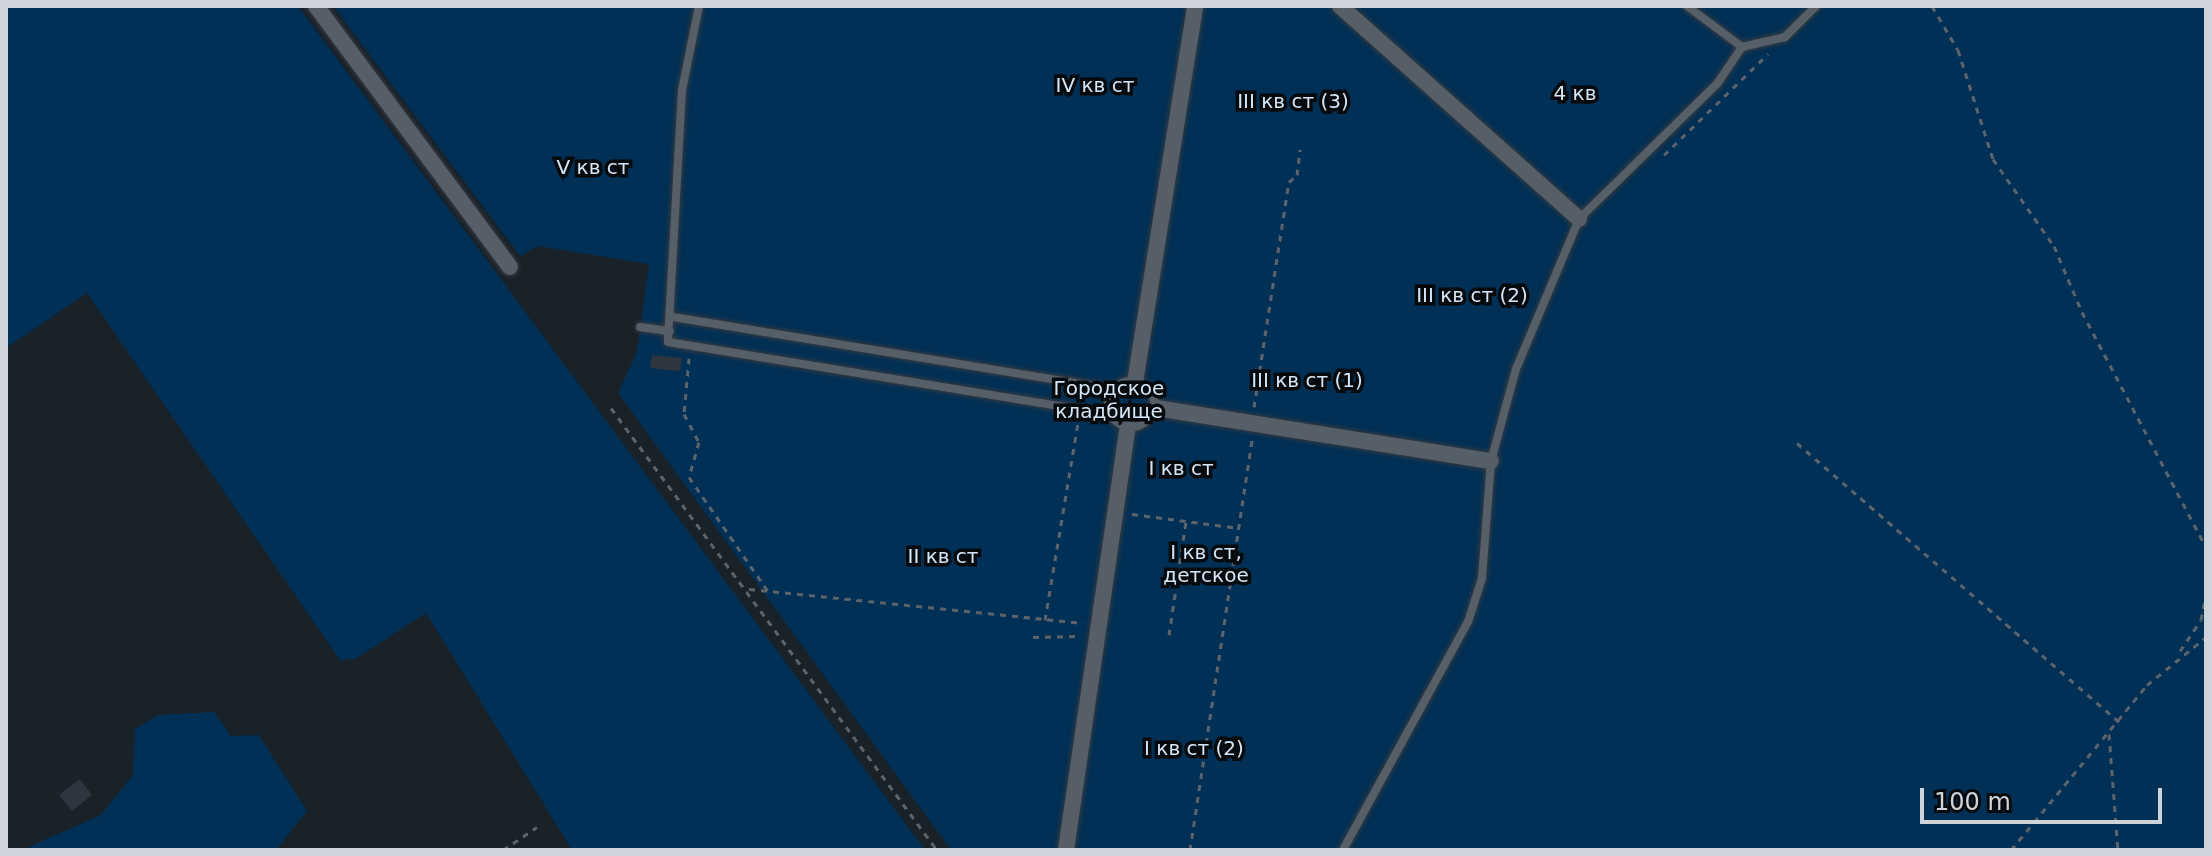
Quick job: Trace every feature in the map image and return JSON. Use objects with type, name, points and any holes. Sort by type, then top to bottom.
[{"type":"street","points":[[316,6],[510,267]]},
{"type":"street","points":[[1135,382],[1195,6]]},
{"type":"street","points":[[1340,6],[1579,219]]},
{"type":"street","points":[[1156,408],[1491,461]]},
{"type":"street","points":[[1066,850],[1128,427]]},
{"type":"lane","points":[[673,317],[1113,389],[1135,382],[1152,393],[1156,408],[1142,425],[1128,427],[1110,414],[668,342],[673,317],[682,90],[699,6]]},
{"type":"lane","points":[[1687,6],[1742,47]]},
{"type":"lane","points":[[1343,850],[1468,622],[1482,578],[1491,461],[1516,369],[1579,219],[1717,84],[1742,47],[1785,37],[1816,6]]},
{"type":"lane","points":[[640,327],[670,331]]},
{"type":"lane","points":[[1110,414],[1113,389]]},
{"type":"path","points":[[1932,6],[1958,50],[1993,159],[2054,246],[2082,312],[2206,547]]},
{"type":"path","points":[[1190,850],[1289,182],[1297,175],[1300,149]]},
{"type":"path","points":[[691,346],[684,414],[699,442],[689,477],[768,591]]},
{"type":"path","points":[[611,408],[937,850]]},
{"type":"path","points":[[1045,620],[1080,409]]},
{"type":"path","points":[[1797,443],[2119,722]]},
{"type":"path","points":[[1116,512],[1239,528]]},
{"type":"path","points":[[1169,635],[1186,521]]},
{"type":"path","points":[[746,589],[1045,620],[1098,632]]},
{"type":"path","points":[[2011,850],[2178,655],[2201,620],[2206,594]]},
{"type":"path","points":[[1033,637],[1098,632]]},
{"type":"path","points":[[2178,655],[2206,637]]},
{"type":"path","points":[[2109,734],[2118,850]]},
{"type":"path","points":[[503,850],[537,827]]},
{"type":"green space","points":[[6,6],[298,6],[925,850],[572,850],[426,613],[355,659],[340,660],[87,293],[6,348]]},
{"type":"green space","points":[[333,6],[2206,6],[2206,850],[951,850],[618,393],[637,352],[649,264],[537,246],[520,256]]},
{"type":"green space","points":[[214,712],[231,736],[259,735],[307,811],[276,850],[22,850],[101,815],[133,775],[135,729],[158,715]]},
{"type":"building","points":[[652,355],[682,358],[680,371],[650,368]]},
{"type":"building","points":[[80,779],[92,795],[72,811],[59,795]]},
{"type":"park label","name":"IV кв ст","points":[[1095,85]]},
{"type":"park label","name":"4 кв","points":[[1575,93]]},
{"type":"park label","name":"III кв ст (3)","points":[[1293,101]]},
{"type":"park label","name":"V кв ст","points":[[593,167]]},
{"type":"park label","name":"III кв ст (2)","points":[[1472,295]]},
{"type":"park label","name":"III кв ст (1)","points":[[1307,380]]},
{"type":"park label","name":"Городское кладбище","points":[[1109,400]]},
{"type":"park label","name":"I кв ст","points":[[1181,468]]},
{"type":"park label","name":"II кв ст","points":[[943,556]]},
{"type":"park label","name":"I кв ст, детское","points":[[1206,564]]},
{"type":"park label","name":"I кв ст (2)","points":[[1194,748]]}]
